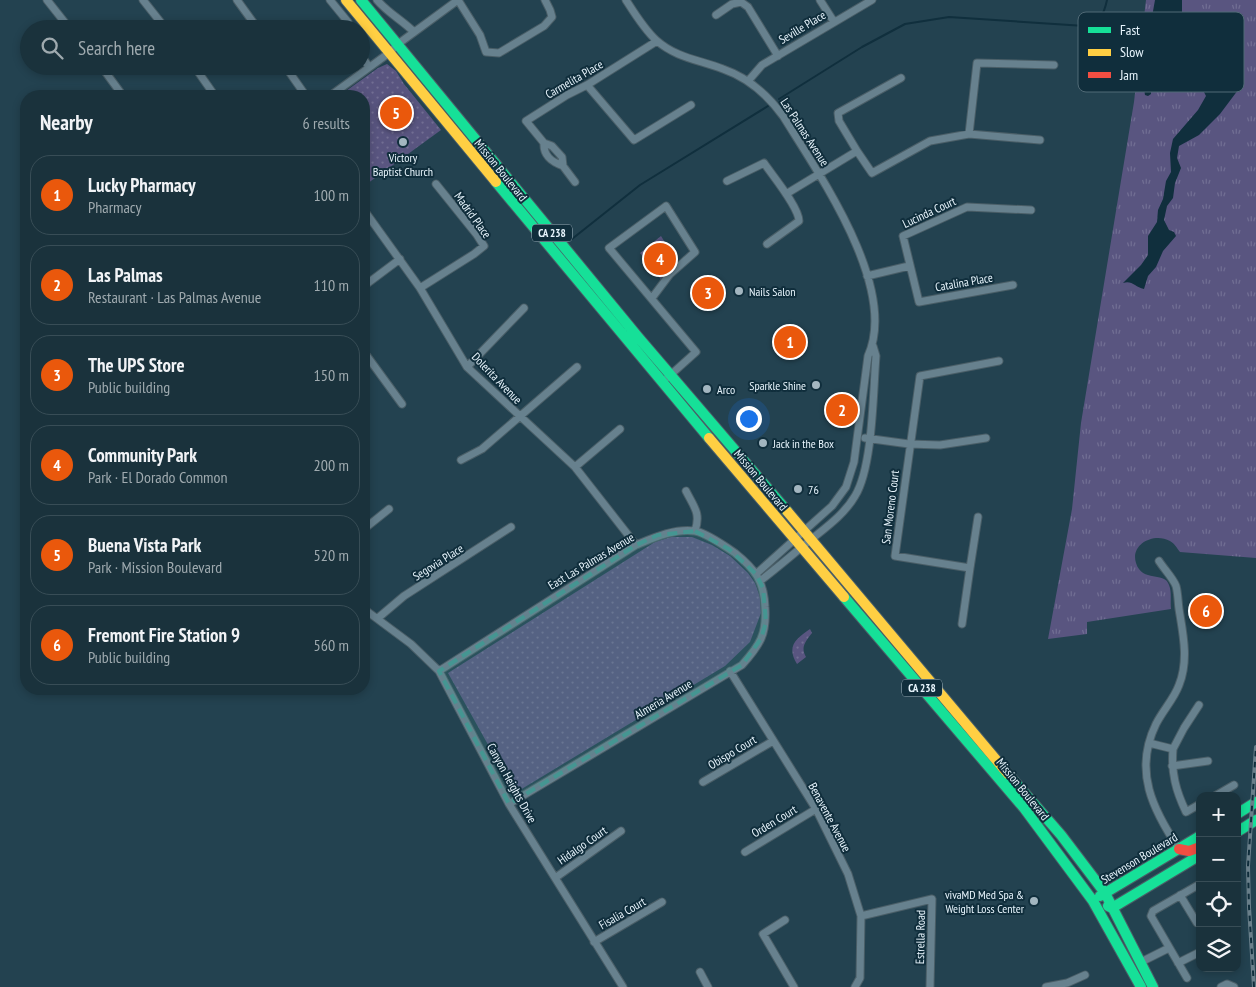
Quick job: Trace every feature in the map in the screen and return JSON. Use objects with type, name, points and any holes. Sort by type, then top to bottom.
[{"type":"main road","name":"Mission Boulevard","points":[[346,0],[362,20]]},
{"type":"main road","name":"Mission Boulevard","points":[[361,0],[670,375],[1061,835],[1105,893],[1154,987]]},
{"type":"main road","name":"Mission Boulevard","points":[[370,30],[661,382],[1020,803],[1093,901],[1141,987]]},
{"type":"main road","points":[[1241,811],[1256,802]]},
{"type":"main road","points":[[1241,829],[1256,820]]},
{"type":"main road","name":"Stevenson Boulevard","points":[[1093,901],[1198,837]]},
{"type":"main road","points":[[1130,898],[1141,884],[1176,862],[1180,855],[1179,849],[1189,851],[1196,848]]},
{"type":"main road","points":[[1112,908],[1196,857]]},
{"type":"main road","name":"Stevenson Boulevard","points":[[1093,901],[1112,908]]},
{"type":"street","points":[[47,0],[63,20]]},
{"type":"street","points":[[143,0],[159,20]]},
{"type":"street","points":[[237,0],[251,20]]},
{"type":"street","points":[[330,0],[346,20]]},
{"type":"street","points":[[377,0],[385,10],[403,21],[414,32]]},
{"type":"street","points":[[370,67],[458,0],[480,35],[486,52],[498,53],[544,26],[552,17],[545,0]]},
{"type":"street","name":"Las Palmas Avenue","points":[[626,0],[645,28],[657,41],[678,54],[695,61],[722,68],[749,80],[762,91],[783,116],[819,174],[849,228],[862,259],[875,316],[873,346],[876,356],[869,438],[863,475],[855,497],[838,517],[811,540],[798,543]]},
{"type":"street","points":[[820,0],[834,22]]},
{"type":"street","name":"Seville Place","points":[[749,80],[762,66],[872,0]]},
{"type":"street","points":[[716,14],[732,4],[741,2],[748,8],[778,56]]},
{"type":"street","name":"Carmelita Place","points":[[575,182],[563,166],[562,157],[552,146],[544,143],[526,121],[657,41]]},
{"type":"street","points":[[969,134],[977,63],[1054,64]]},
{"type":"street","points":[[108,75],[119,90]]},
{"type":"street","points":[[200,75],[211,90]]},
{"type":"street","points":[[291,75],[302,90]]},
{"type":"street","points":[[338,90],[359,75]]},
{"type":"street","points":[[901,78],[838,113],[839,121],[872,172],[930,142],[969,134],[1040,140]]},
{"type":"street","points":[[587,85],[634,140],[691,105]]},
{"type":"street","points":[[786,194],[857,151]]},
{"type":"street","points":[[727,181],[764,163],[786,194],[799,216],[799,221],[767,244]]},
{"type":"street","name":"Madrid Place","points":[[420,288],[484,246],[477,234],[436,184]]},
{"type":"street","points":[[652,298],[670,274],[695,252],[666,206],[609,248],[696,352],[661,382]]},
{"type":"street","name":"Lucinda Court","points":[[919,302],[903,236],[967,207],[1031,210]]},
{"type":"street","name":"Dolerita Avenue","points":[[370,218],[420,288],[467,367],[575,467],[636,545]]},
{"type":"street","points":[[370,282],[400,259]]},
{"type":"street","points":[[867,276],[909,266]]},
{"type":"street","name":"Catalina Place","points":[[919,302],[1013,285]]},
{"type":"street","points":[[467,367],[524,308]]},
{"type":"street","name":"Las Palmas Avenue","points":[[804,531],[832,506],[846,487],[852,469],[858,437],[868,356],[873,346]]},
{"type":"street","points":[[370,360],[402,404]]},
{"type":"street","points":[[910,444],[920,376],[999,361]]},
{"type":"street","points":[[461,460],[482,449],[577,367]]},
{"type":"street","points":[[575,467],[620,429]]},
{"type":"street","points":[[858,437],[910,444],[940,445],[986,438]]},
{"type":"street","name":"San Moreno Court","points":[[910,444],[895,556],[970,568]]},
{"type":"street","points":[[686,490],[698,514],[695,531],[729,548],[756,574],[798,543]]},
{"type":"street","points":[[370,524],[389,509]]},
{"type":"street","points":[[962,624],[978,517]]},
{"type":"street","name":"Segovia Place","points":[[378,618],[404,596],[511,527]]},
{"type":"street","name":"East Las Palmas Avenue","points":[[439,671],[636,545],[658,535],[695,531]]},
{"type":"street","points":[[760,580],[798,543],[804,531]]},
{"type":"street","points":[[1159,561],[1176,586],[1184,642],[1184,662],[1180,683],[1159,718],[1149,743],[1146,768],[1149,793],[1159,817],[1179,849]]},
{"type":"street","name":"Almeria Avenue","points":[[508,804],[742,664],[754,650],[764,632],[766,622],[763,588],[756,574]]},
{"type":"street","name":"Canyon Heights Drive","points":[[370,612],[411,644],[439,671],[508,804],[623,987]]},
{"type":"street","name":"Benavente Avenue","points":[[730,671],[816,809],[848,874],[861,916],[860,978],[855,987]]},
{"type":"street","points":[[1196,806],[1186,812],[1178,795],[1172,766],[1173,749],[1199,705]]},
{"type":"street","name":"Obispo Court","points":[[704,782],[773,741]]},
{"type":"street","points":[[1149,743],[1173,749]]},
{"type":"street","points":[[1172,766],[1208,761]]},
{"type":"street","points":[[1222,792],[1234,785]]},
{"type":"street","name":"Orden Court","points":[[745,852],[816,809]]},
{"type":"street","name":"Hidalgo Court","points":[[555,878],[621,831]]},
{"type":"street","points":[[1187,978],[1151,916],[1153,911],[1196,886]]},
{"type":"street","points":[[1180,895],[1196,922]]},
{"type":"street","name":"Estrella Road","points":[[861,916],[932,899],[930,987]]},
{"type":"street","name":"Fisalia Court","points":[[594,942],[662,902]]},
{"type":"street","points":[[785,920],[763,934],[794,987]]},
{"type":"street","points":[[1142,962],[1169,948]]},
{"type":"street","points":[[1178,963],[1196,954]]},
{"type":"street","points":[[700,972],[708,987]]},
{"type":"street","points":[[1046,987],[1082,977],[1072,987]]},
{"type":"street","points":[[1221,987],[1227,984],[1234,987]]},
{"type":"highlighted area","points":[[695,531],[729,549],[756,574],[763,588],[766,622],[761,639],[742,665],[509,804],[439,671],[636,545],[658,535]]},
{"type":"green space","points":[[1146,0],[1256,0],[1256,558],[1180,552],[1170,541],[1157,538],[1151,539],[1140,545],[1135,556],[1136,563],[1143,573],[1163,578],[1167,581],[1170,591],[1171,609],[1087,622],[1087,634],[1048,639],[1072,509],[1081,423],[1135,92],[1244,92],[1244,12],[1145,12]]},
{"type":"green space","points":[[387,64],[396,71],[404,84],[441,130],[370,182],[370,90],[347,90],[378,68]]},
{"type":"green space","points":[[661,236],[679,265],[663,282],[640,253]]},
{"type":"green space","points":[[671,537],[692,537],[712,545],[730,556],[748,573],[755,583],[760,597],[761,613],[750,642],[725,666],[515,793],[448,673],[655,542]]},
{"type":"green space","points":[[810,629],[812,633],[804,647],[806,657],[797,664],[792,652],[794,644]]},
{"type":"water","points":[[1155,0],[1182,0],[1182,12],[1153,12]]},
{"type":"water","points":[[1144,92],[1151,92],[1148,96],[1145,95]]},
{"type":"water","points":[[1204,92],[1236,92],[1220,114],[1199,135],[1179,146],[1177,158],[1181,168],[1175,183],[1173,198],[1167,206],[1164,220],[1169,230],[1174,232],[1176,236],[1163,251],[1156,267],[1148,276],[1144,289],[1131,283],[1123,283],[1148,255],[1148,236],[1157,222],[1158,210],[1163,199],[1166,181],[1171,172],[1170,153],[1173,139],[1198,110],[1206,96]]},
{"type":"waterway","points":[[1103,12],[1107,0]]},
{"type":"waterway","points":[[779,99],[862,47],[905,24],[949,17],[1078,26]]},
{"type":"waterway","points":[[572,239],[640,185],[768,106]]},
{"type":"railway","points":[[1254,987],[1248,866],[1256,747]]},
{"type":"traffic: fast","points":[[361,0],[638,337],[787,511]]},
{"type":"traffic: fast","points":[[496,182],[709,438]]},
{"type":"traffic: fast","points":[[844,597],[1024,808],[1093,901],[1141,987]]},
{"type":"traffic: fast","points":[[1008,774],[1061,835],[1105,893],[1153,987]]},
{"type":"traffic: fast","points":[[1241,811],[1256,802]]},
{"type":"traffic: fast","points":[[1241,829],[1256,820]]},
{"type":"traffic: fast","points":[[1100,896],[1198,837]]},
{"type":"traffic: fast","points":[[1108,906],[1112,908],[1196,857]]},
{"type":"traffic: slow","points":[[346,0],[362,20]]},
{"type":"traffic: slow","points":[[370,29],[496,182]]},
{"type":"traffic: slow","points":[[709,438],[844,597]]},
{"type":"traffic: slow","points":[[787,511],[1008,774]]},
{"type":"traffic: jam","points":[[1179,849],[1189,851],[1196,848]]},
{"type":"place","name":"Buena Vista Park","points":[[396,113]]},
{"type":"place","name":"Victory Baptist Church","points":[[403,142]]},
{"type":"place","name":"Community Park","points":[[660,259]]},
{"type":"place","name":"Nails Salon","points":[[739,291]]},
{"type":"place","name":"The UPS Store","points":[[708,293]]},
{"type":"place","name":"Lucky Pharmacy","points":[[790,342]]},
{"type":"place","name":"Sparkle Shine","points":[[816,385]]},
{"type":"place","name":"Arco","points":[[707,389]]},
{"type":"place","name":"Las Palmas","points":[[842,410]]},
{"type":"place","name":"Jack in the Box","points":[[763,443]]},
{"type":"place","name":"76","points":[[798,489]]},
{"type":"place","name":"Fremont Fire Station 9","points":[[1206,611]]},
{"type":"place","name":"vivaMD Med Spa & Weight Loss Center","points":[[1034,901]]}]
